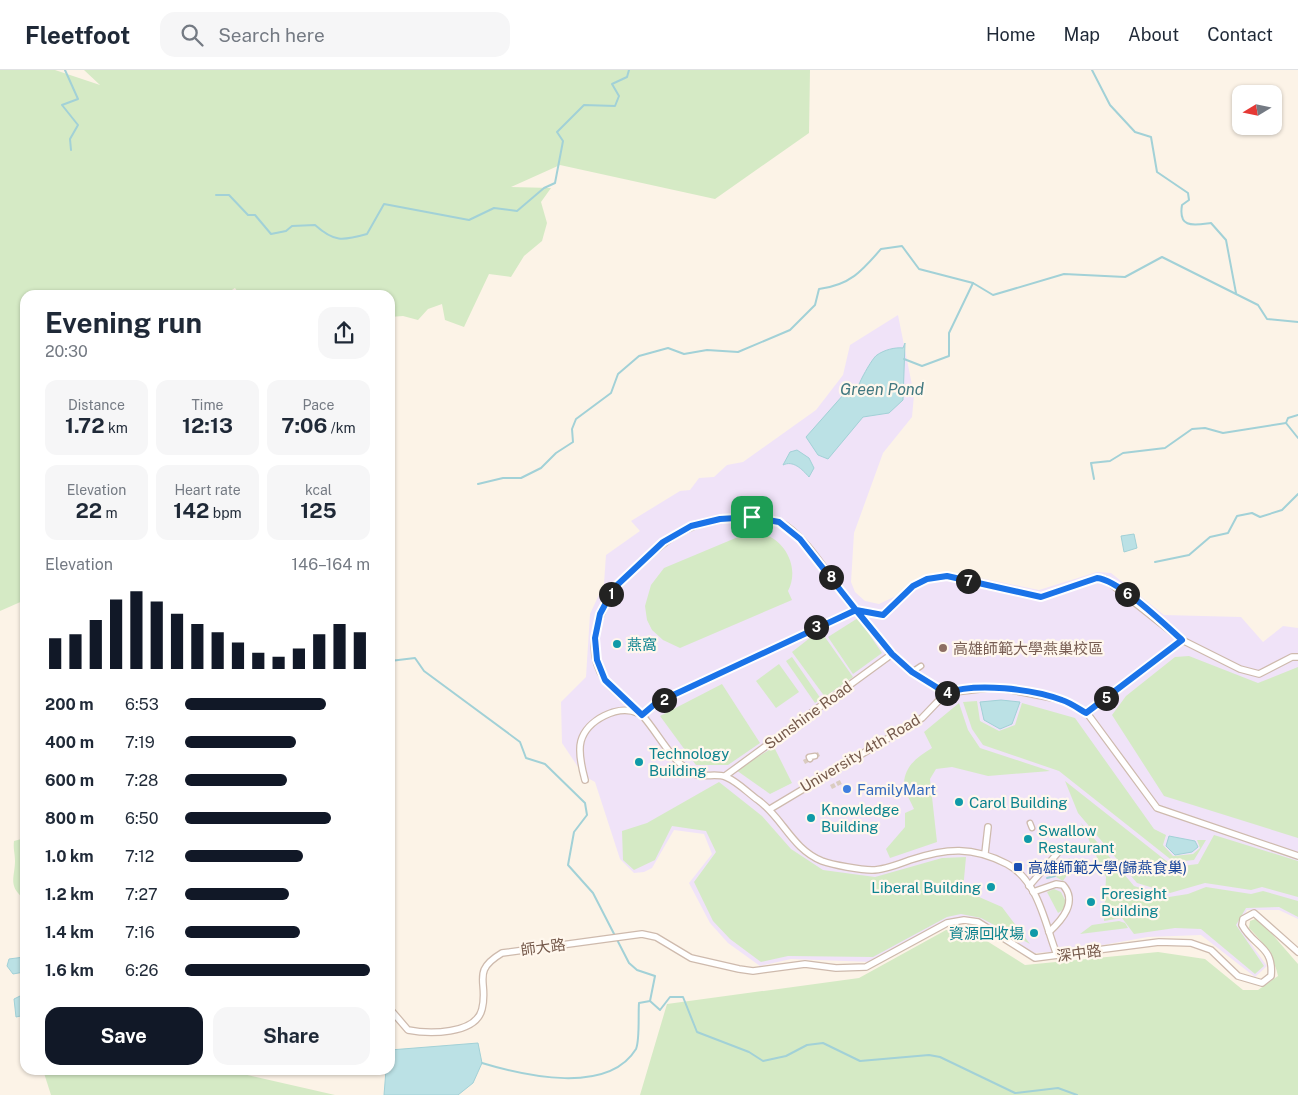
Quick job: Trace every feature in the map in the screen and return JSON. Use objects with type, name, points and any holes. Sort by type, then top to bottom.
[{"type":"street","points":[[1056,954],[1049,932],[1029,886],[1011,866],[985,853],[940,850],[899,864],[872,870],[824,861],[795,844],[770,809],[724,776],[706,777],[692,774],[659,739],[642,715],[605,680],[597,660],[595,638],[600,614],[614,588],[663,542],[691,526],[720,519],[752,517],[779,522],[800,539],[892,654],[912,672],[946,693],[976,688],[1009,688],[1062,700],[1086,713],[1157,808],[1213,829],[1298,856]]},
{"type":"street","points":[[642,715],[656,703],[856,610],[883,615],[913,586],[927,579],[947,576],[1041,597],[1097,578],[1105,579],[1182,640],[1240,669],[1259,674],[1292,657],[1298,657]]},
{"type":"street","points":[[1086,713],[1182,640]]},
{"type":"street","name":"Sunshine Road","points":[[724,776],[892,654]]},
{"type":"street","points":[[912,672],[921,666]]},
{"type":"street","name":"University 4th Road","points":[[770,809],[922,718],[946,693]]},
{"type":"street","points":[[585,780],[580,744],[586,730],[610,713],[633,711],[642,715]]},
{"type":"street","points":[[810,759],[809,757],[815,756]]},
{"type":"street","points":[[985,853],[984,845],[988,827]]},
{"type":"street","points":[[1029,886],[1062,848]]},
{"type":"street","points":[[1033,892],[1056,884],[1063,885],[1069,894],[1066,912],[1049,932]]},
{"type":"street","name":"深中路","points":[[753,971],[805,964],[836,968],[866,967],[947,923],[964,920],[978,922],[1035,958],[1159,942],[1191,943],[1211,950],[1238,976],[1262,983],[1271,976],[1272,963],[1262,946],[1246,933],[1242,925],[1243,919],[1254,913],[1298,952]]},
{"type":"street","name":"師大路","points":[[395,1015],[408,1030],[444,1032],[465,1027],[474,1024],[482,1010],[481,978],[486,967],[502,953],[642,934],[656,937],[691,958],[753,971]]},
{"type":"shaded area","name":"高雄師範大學燕巢校區","points":[[898,315],[914,395],[912,417],[883,453],[854,533],[851,582],[855,592],[865,601],[879,604],[896,596],[921,577],[950,572],[1039,590],[1097,572],[1111,573],[1164,615],[1241,617],[1263,642],[1283,626],[1298,628],[1298,919],[1279,910],[1247,910],[1238,926],[1267,966],[1255,977],[1201,935],[1148,937],[1069,951],[1034,953],[982,921],[968,917],[948,921],[872,962],[791,959],[760,966],[728,943],[710,923],[689,883],[712,854],[704,834],[674,830],[652,868],[644,872],[634,873],[620,859],[595,782],[584,776],[562,743],[561,702],[586,677],[590,614],[604,584],[606,555],[640,531],[631,521],[680,491],[690,490],[699,478],[714,477],[727,465],[743,462],[816,410],[843,375],[850,345]]},
{"type":"green space","points":[[0,70],[55,70],[100,85],[84,70],[810,70],[809,133],[715,199],[560,165],[511,187],[551,188],[541,202],[547,223],[542,241],[524,256],[511,277],[489,274],[464,327],[445,320],[442,304],[428,309],[418,320],[403,316],[395,317],[395,290],[236,290],[235,288],[232,290],[20,290],[20,602],[0,611]]},
{"type":"green space","points":[[750,532],[761,533],[771,537],[786,551],[792,570],[792,581],[788,591],[792,600],[680,648],[663,640],[652,630],[647,620],[645,606],[651,585],[664,568]]},
{"type":"green space","points":[[858,618],[882,653],[853,674],[828,637]]},
{"type":"green space","points":[[820,630],[853,677],[825,697],[792,652]]},
{"type":"green space","points":[[1189,656],[1258,683],[1298,667],[1298,838],[1164,796],[1112,715],[1126,696],[1175,657]]},
{"type":"green space","points":[[792,657],[821,699],[815,703],[786,661]]},
{"type":"green space","points":[[779,664],[799,692],[776,708],[756,681]]},
{"type":"green space","points":[[722,684],[760,743],[728,765],[696,765],[660,716]]},
{"type":"green space","points":[[977,701],[980,721],[999,731],[1015,725],[1022,703],[1075,718],[1154,829],[1166,835],[1163,845],[1173,856],[1193,854],[1200,848],[1197,840],[1206,840],[1194,860],[1174,862],[1059,771],[983,745],[972,729],[963,702]]},
{"type":"green space","points":[[959,703],[968,730],[980,748],[1050,771],[988,776],[952,767],[936,769],[930,779],[937,842],[890,858],[886,849],[905,827],[905,813],[914,809],[904,786],[907,771],[918,758],[932,748],[924,732]]},
{"type":"green space","points":[[774,747],[792,783],[770,794],[736,770]]},
{"type":"green space","points":[[1065,781],[1174,867],[1198,864],[1214,835],[1298,861],[1298,897],[1262,887],[1251,890],[1205,883],[1170,893],[1137,883],[1078,813]]},
{"type":"green space","points":[[719,782],[762,816],[791,849],[823,870],[875,877],[942,858],[966,857],[963,890],[1002,907],[1030,944],[981,918],[961,914],[947,917],[873,957],[788,956],[761,962],[730,939],[713,921],[694,882],[716,852],[706,831],[672,826],[655,860],[634,870],[623,860],[622,831],[647,823]]},
{"type":"green space","points":[[1081,823],[1134,886],[1169,897],[1188,894],[1206,887],[1251,894],[1263,891],[1298,901],[1298,917],[1279,907],[1246,908],[1236,925],[1264,966],[1255,974],[1201,929],[1175,928],[1134,934],[1122,918],[1104,921],[1106,877]]},
{"type":"green space","points":[[20,839],[20,895],[15,888],[13,880],[15,861],[14,841]]},
{"type":"green space","points":[[1069,858],[1075,863],[1063,881],[1056,877]]},
{"type":"green space","points":[[1054,889],[1061,892],[1066,902],[1064,909],[1058,913],[1047,892]]},
{"type":"green space","points":[[1258,918],[1298,964],[1298,1095],[640,1095],[667,1004],[859,978],[946,930],[971,931],[1025,965],[1158,952],[1205,959],[1243,990],[1258,990],[1278,976],[1274,962],[1267,950],[1249,928],[1250,921]]},
{"type":"green space","points":[[1119,921],[1125,923],[1128,928],[1080,934],[1092,925]]},
{"type":"green space","points":[[45,1075],[248,1075],[335,1095],[51,1095]]},
{"type":"water","name":"Green Pond","points":[[905,343],[903,400],[889,413],[863,417],[828,459],[818,455],[806,437],[844,394],[850,397],[854,395],[853,388],[857,390],[875,357],[886,350],[903,348]]},
{"type":"water","points":[[797,450],[809,458],[814,468],[809,477],[794,464],[783,465],[790,452]]},
{"type":"water","points":[[1134,534],[1137,548],[1124,552],[1121,536]]},
{"type":"water","points":[[1001,700],[1020,702],[1012,724],[1000,729],[984,720],[980,702]]},
{"type":"water","points":[[1169,836],[1195,841],[1198,847],[1192,852],[1175,855],[1166,846]]},
{"type":"water","points":[[20,958],[20,973],[13,974],[7,966],[9,959]]},
{"type":"water","points":[[20,996],[20,1016],[16,1017],[14,999]]},
{"type":"water","points":[[478,1043],[482,1063],[473,1083],[458,1095],[384,1095],[386,1075],[395,1075],[395,1050]]},
{"type":"waterway","points":[[65,70],[78,99],[62,105],[78,125],[70,139],[71,150]]},
{"type":"waterway","points":[[216,195],[229,195],[248,215],[255,215],[271,234],[286,231],[292,226],[315,225],[328,235],[345,239],[367,234],[384,204],[469,220],[494,208],[517,211],[544,188],[555,183],[563,141],[557,132],[584,105],[615,106],[619,96],[612,84],[627,77],[629,70]]},
{"type":"waterway","points":[[1092,70],[1110,105],[1135,132],[1151,137],[1157,172],[1188,193],[1189,200],[1182,205],[1181,213],[1185,222],[1193,225],[1211,223],[1226,240],[1236,293]]},
{"type":"waterway","points":[[478,484],[503,478],[521,478],[541,468],[556,453],[573,442],[572,429],[576,419],[611,393],[618,374],[639,356],[668,348],[684,354],[707,350],[738,352],[790,330],[815,305],[819,289],[839,284],[854,276],[881,249],[902,246],[919,269],[973,283]]},
{"type":"waterway","points":[[904,359],[922,366],[949,356],[949,333],[973,283],[993,295],[1064,274],[1125,277],[1162,257],[1258,305],[1267,319],[1298,322]]},
{"type":"waterway","points":[[1298,415],[1288,418],[1286,423],[1298,438]]},
{"type":"waterway","points":[[1094,479],[1091,463],[1110,461],[1123,453],[1165,448],[1192,429],[1205,428],[1223,433],[1286,423]]},
{"type":"waterway","points":[[1155,562],[1189,555],[1210,537],[1228,533],[1237,516],[1252,513],[1260,517],[1282,510],[1298,494]]},
{"type":"waterway","points":[[395,660],[415,658],[424,671],[520,742],[526,758],[545,764],[585,803],[587,815],[574,832],[568,865],[593,893],[629,963],[637,970],[655,976],[650,1001],[660,1010],[670,997],[683,997],[697,1032],[749,1052],[763,1061],[786,1056],[807,1045],[823,1043],[860,1061],[929,1055],[940,1057],[1015,1093],[1058,1088],[1077,1095]]},
{"type":"waterway","points":[[1047,878],[1055,876],[1066,860]]},
{"type":"waterway","points":[[482,1063],[520,1073],[565,1078],[586,1077],[606,1072],[623,1063],[636,1049],[639,1003],[650,1001]]},
{"type":"tunnel","points":[[804,762],[819,754]]},
{"type":"tunnel","points":[[831,787],[841,782]]},
{"type":"place","name":"燕窩","points":[[617,644]]},
{"type":"place","name":"高雄師範大學燕巢校區","points":[[943,648]]},
{"type":"place","name":"Technology Building","points":[[639,762]]},
{"type":"place","name":"FamilyMart","points":[[847,789]]},
{"type":"place","name":"Carol Building","points":[[959,802]]},
{"type":"place","name":"Knowledge Building","points":[[811,818]]},
{"type":"place","name":"Swallow Restaurant","points":[[1028,839]]},
{"type":"place","name":"高雄師範大學(歸燕食巢)","points":[[1018,867]]},
{"type":"place","name":"Liberal Building","points":[[991,887]]},
{"type":"place","name":"Foresight Building","points":[[1091,902]]},
{"type":"place","name":"資源回收場","points":[[1034,933]]},
{"type":"route","points":[[752,517],[720,519],[691,526],[663,542],[614,588],[600,614],[595,638],[597,660],[605,680],[642,715],[656,703],[811,629],[856,610],[892,654],[912,672],[946,693],[976,688],[1009,688],[1062,700],[1086,713],[1182,640],[1124,592],[1105,579],[1097,578],[1049,596],[1041,597],[1007,591],[947,576],[927,579],[913,586],[883,615],[856,610],[800,539],[779,522],[752,517]]}]
